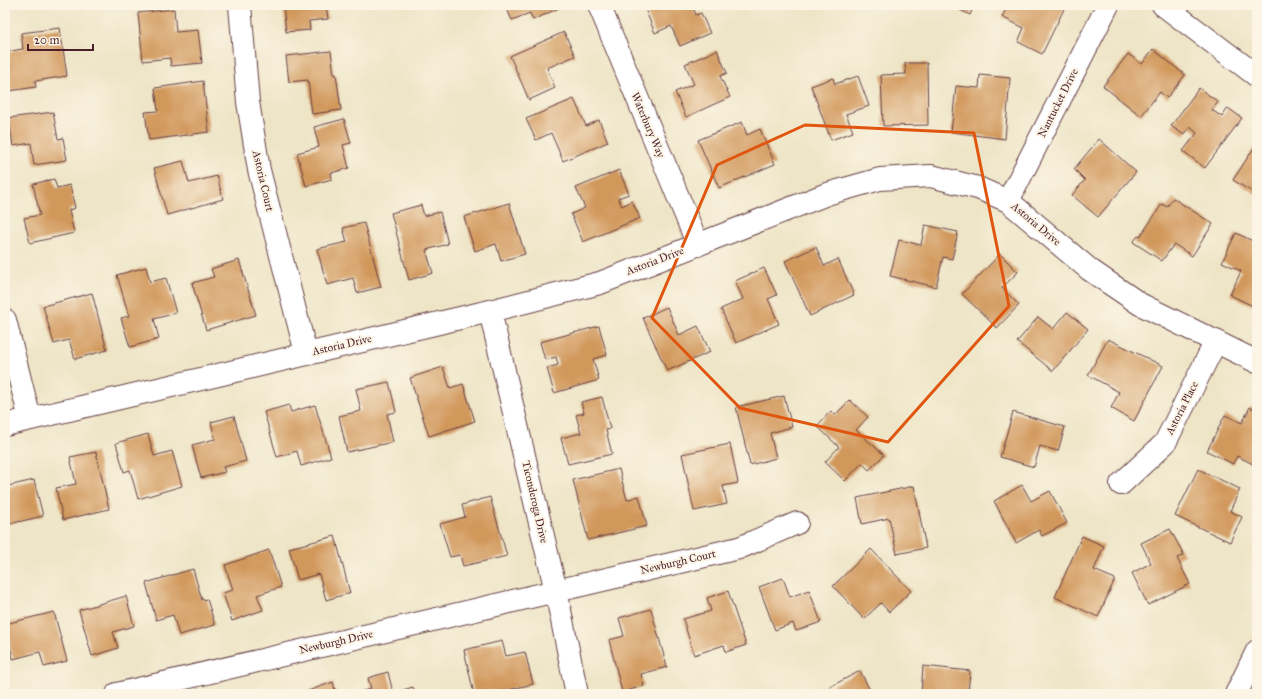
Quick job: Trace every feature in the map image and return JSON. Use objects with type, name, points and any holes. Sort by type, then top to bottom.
[{"type":"street","name":"Astoria Court","points":[[240,5],[248,102],[259,170],[306,353]]},
{"type":"street","name":"Waterbury Way","points":[[599,5],[698,245]]},
{"type":"street","name":"Nantucket Drive","points":[[1008,201],[1108,5]]},
{"type":"street","points":[[1163,5],[1257,76]]},
{"type":"street","name":"Astoria Drive","points":[[5,425],[306,353],[490,311],[600,283],[827,194],[880,179],[931,176],[978,188],[1008,201],[1090,270],[1140,304],[1257,362]]},
{"type":"street","name":"Ticonderoga Drive","points":[[490,311],[556,591],[577,694]]},
{"type":"street","points":[[5,320],[30,419]]},
{"type":"street","name":"Astoria Place","points":[[1121,484],[1165,443],[1216,341]]},
{"type":"street","name":"Newburgh Court","points":[[556,591],[738,548],[797,523]]},
{"type":"street","name":"Newburgh Drive","points":[[117,694],[556,591]]},
{"type":"street","points":[[1236,694],[1257,651]]},
{"type":"highlighted area","points":[[805,125],[974,133],[1009,306],[888,442],[740,408],[652,318],[717,165]]},
{"type":"building","points":[[283,5],[326,5],[328,19],[309,21],[310,30],[286,32]]},
{"type":"building","points":[[505,5],[557,5],[559,8],[533,20],[530,13],[512,20]]},
{"type":"building","points":[[653,5],[692,5],[696,15],[701,13],[710,33],[680,46],[671,26],[655,33],[645,9]]},
{"type":"building","points":[[950,5],[974,5],[970,15]]},
{"type":"building","points":[[1008,5],[1066,5],[1042,54],[1018,42],[1024,28],[1002,17]]},
{"type":"building","points":[[174,9],[176,32],[198,30],[202,63],[171,66],[170,58],[143,61],[138,13]]},
{"type":"building","points":[[60,28],[67,76],[35,81],[36,87],[9,91],[5,69],[5,52],[23,49],[21,33]]},
{"type":"building","points":[[564,32],[575,56],[547,68],[555,88],[529,100],[510,56]]},
{"type":"building","points":[[1153,49],[1185,75],[1167,98],[1160,92],[1141,116],[1103,86],[1128,54],[1142,64]]},
{"type":"building","points":[[717,50],[727,73],[720,76],[730,97],[686,117],[675,92],[694,84],[685,64]]},
{"type":"building","points":[[331,51],[341,110],[312,114],[308,80],[289,82],[286,56]]},
{"type":"building","points":[[905,63],[927,63],[928,125],[883,126],[881,75],[906,74]]},
{"type":"building","points":[[980,75],[1010,78],[1005,139],[951,132],[956,86],[979,88]]},
{"type":"building","points":[[858,76],[869,106],[846,114],[853,132],[831,140],[811,86],[833,78],[835,84]]},
{"type":"building","points":[[203,81],[209,132],[149,140],[145,112],[158,111],[155,88]]},
{"type":"building","points":[[1199,88],[1218,102],[1212,110],[1222,117],[1228,108],[1242,118],[1205,168],[1183,151],[1197,133],[1190,127],[1184,135],[1171,126]]},
{"type":"building","points":[[574,99],[586,126],[599,120],[608,142],[563,161],[551,133],[536,140],[526,119]]},
{"type":"building","points":[[53,112],[58,139],[63,138],[67,160],[34,165],[31,143],[13,146],[9,118]]},
{"type":"building","points":[[344,119],[351,143],[343,145],[349,168],[331,173],[332,179],[306,186],[297,153],[319,147],[314,127]]},
{"type":"building","points":[[742,122],[747,135],[760,129],[775,164],[719,188],[698,140]]},
{"type":"building","points":[[1099,139],[1136,172],[1098,217],[1072,195],[1085,180],[1074,169]]},
{"type":"building","points":[[1257,143],[1257,195],[1233,180]]},
{"type":"building","points":[[183,161],[189,183],[217,176],[223,199],[167,215],[154,168]]},
{"type":"building","points":[[619,170],[629,194],[618,198],[622,206],[632,201],[640,218],[583,242],[571,214],[585,208],[576,188]]},
{"type":"building","points":[[54,179],[57,188],[70,185],[75,208],[69,210],[74,233],[30,243],[24,218],[40,215],[33,184]]},
{"type":"building","points":[[1173,198],[1213,224],[1192,256],[1174,244],[1162,261],[1133,242],[1138,236],[1140,237],[1162,204],[1167,207]]},
{"type":"building","points":[[509,203],[525,254],[501,261],[496,244],[475,251],[464,217]]},
{"type":"building","points":[[421,205],[424,216],[440,212],[448,244],[426,250],[433,273],[409,280],[391,213]]},
{"type":"building","points":[[364,223],[381,287],[357,293],[353,278],[327,285],[317,249],[347,242],[343,228]]},
{"type":"building","points":[[925,225],[958,232],[952,259],[943,257],[936,287],[890,276],[899,240],[921,245]]},
{"type":"building","points":[[1236,233],[1257,243],[1257,298],[1253,306],[1230,295],[1241,271],[1222,262]]},
{"type":"building","points":[[816,247],[824,266],[838,259],[854,295],[810,316],[785,261]]},
{"type":"building","points":[[1000,254],[1018,272],[1002,288],[1019,305],[997,328],[962,294]]},
{"type":"building","points":[[239,260],[256,315],[206,330],[192,283],[214,277],[211,269]]},
{"type":"building","points":[[146,267],[150,282],[166,278],[176,313],[154,319],[159,339],[130,347],[121,318],[129,316],[117,275]]},
{"type":"building","points":[[764,268],[777,295],[768,299],[779,324],[736,343],[721,309],[743,299],[735,281]]},
{"type":"building","points":[[92,293],[107,350],[75,359],[69,340],[54,344],[43,306]]},
{"type":"building","points":[[667,307],[679,335],[698,326],[710,352],[667,371],[643,318]]},
{"type":"building","points":[[1067,312],[1088,329],[1053,371],[1017,342],[1038,317],[1053,329]]},
{"type":"building","points":[[599,326],[607,355],[593,359],[599,380],[554,393],[547,368],[558,365],[556,357],[545,360],[540,342]]},
{"type":"building","points":[[1108,339],[1163,366],[1134,421],[1111,408],[1119,392],[1088,375]]},
{"type":"building","points":[[443,367],[450,388],[463,384],[475,421],[429,436],[410,378]]},
{"type":"building","points":[[389,382],[396,412],[387,414],[393,442],[347,452],[339,416],[361,411],[356,389]]},
{"type":"building","points":[[784,396],[792,427],[770,433],[776,458],[750,465],[736,407]]},
{"type":"building","points":[[602,397],[610,429],[606,430],[612,454],[568,464],[561,438],[581,433],[576,415],[584,413],[581,402]]},
{"type":"building","points":[[850,400],[868,417],[856,430],[884,455],[869,470],[862,463],[845,481],[825,462],[839,447],[817,426],[831,411],[835,415]]},
{"type":"building","points":[[289,405],[291,412],[315,405],[331,457],[301,466],[297,451],[277,457],[264,412]]},
{"type":"building","points":[[1250,407],[1257,411],[1257,466],[1237,456],[1233,464],[1207,451],[1225,415],[1242,423]]},
{"type":"building","points":[[1013,412],[1065,427],[1058,451],[1040,446],[1034,467],[1000,457]]},
{"type":"building","points":[[234,416],[246,461],[223,467],[225,472],[201,478],[192,445],[215,439],[211,422]]},
{"type":"building","points":[[148,434],[154,456],[172,451],[182,486],[138,499],[130,470],[124,472],[116,443]]},
{"type":"building","points":[[730,444],[738,483],[723,486],[727,504],[694,511],[682,454]]},
{"type":"building","points":[[96,452],[109,509],[63,520],[56,488],[76,484],[70,457]]},
{"type":"building","points":[[619,469],[627,500],[639,496],[647,526],[588,540],[573,480]]},
{"type":"building","points":[[1198,469],[1240,489],[1230,511],[1242,517],[1230,542],[1175,516]]},
{"type":"building","points":[[5,476],[8,486],[34,480],[43,516],[5,525]]},
{"type":"building","points":[[1022,485],[1031,501],[1050,491],[1067,523],[1042,536],[1039,530],[1016,543],[994,501]]},
{"type":"building","points":[[914,486],[926,548],[897,554],[889,518],[862,524],[857,498]]},
{"type":"building","points":[[490,497],[507,556],[463,566],[460,555],[450,557],[440,524],[465,517],[462,505]]},
{"type":"building","points":[[1170,529],[1184,555],[1177,558],[1190,584],[1148,605],[1132,573],[1151,563],[1141,543]]},
{"type":"building","points":[[335,536],[350,593],[326,600],[319,574],[298,580],[289,548]]},
{"type":"building","points":[[1082,536],[1104,546],[1094,570],[1115,579],[1098,617],[1055,597]]},
{"type":"building","points":[[871,549],[911,591],[889,612],[881,603],[864,619],[833,586]]},
{"type":"building","points":[[269,550],[281,587],[257,595],[263,610],[232,621],[223,593],[233,590],[225,565]]},
{"type":"building","points":[[193,569],[202,600],[207,599],[215,625],[179,635],[173,615],[156,620],[146,583]]},
{"type":"building","points":[[783,578],[790,597],[809,590],[821,622],[796,631],[793,623],[775,630],[759,587]]},
{"type":"building","points":[[728,591],[746,645],[726,652],[724,645],[694,655],[683,619],[711,611],[707,598]]},
{"type":"building","points":[[126,596],[134,626],[113,632],[118,648],[92,656],[79,610]]},
{"type":"building","points":[[651,609],[667,667],[641,674],[644,686],[622,692],[609,640],[624,636],[619,618]]},
{"type":"building","points":[[54,612],[67,661],[44,667],[40,652],[13,659],[5,624]]},
{"type":"building","points":[[502,641],[506,656],[525,652],[533,684],[491,694],[474,694],[464,650]]},
{"type":"building","points":[[923,666],[970,671],[968,694],[921,694]]},
{"type":"building","points":[[860,671],[872,694],[818,693]]},
{"type":"building","points":[[388,672],[393,693],[413,687],[415,694],[358,694],[358,692],[371,689],[368,678]]},
{"type":"building","points":[[333,682],[336,694],[309,694],[308,691]]}]
